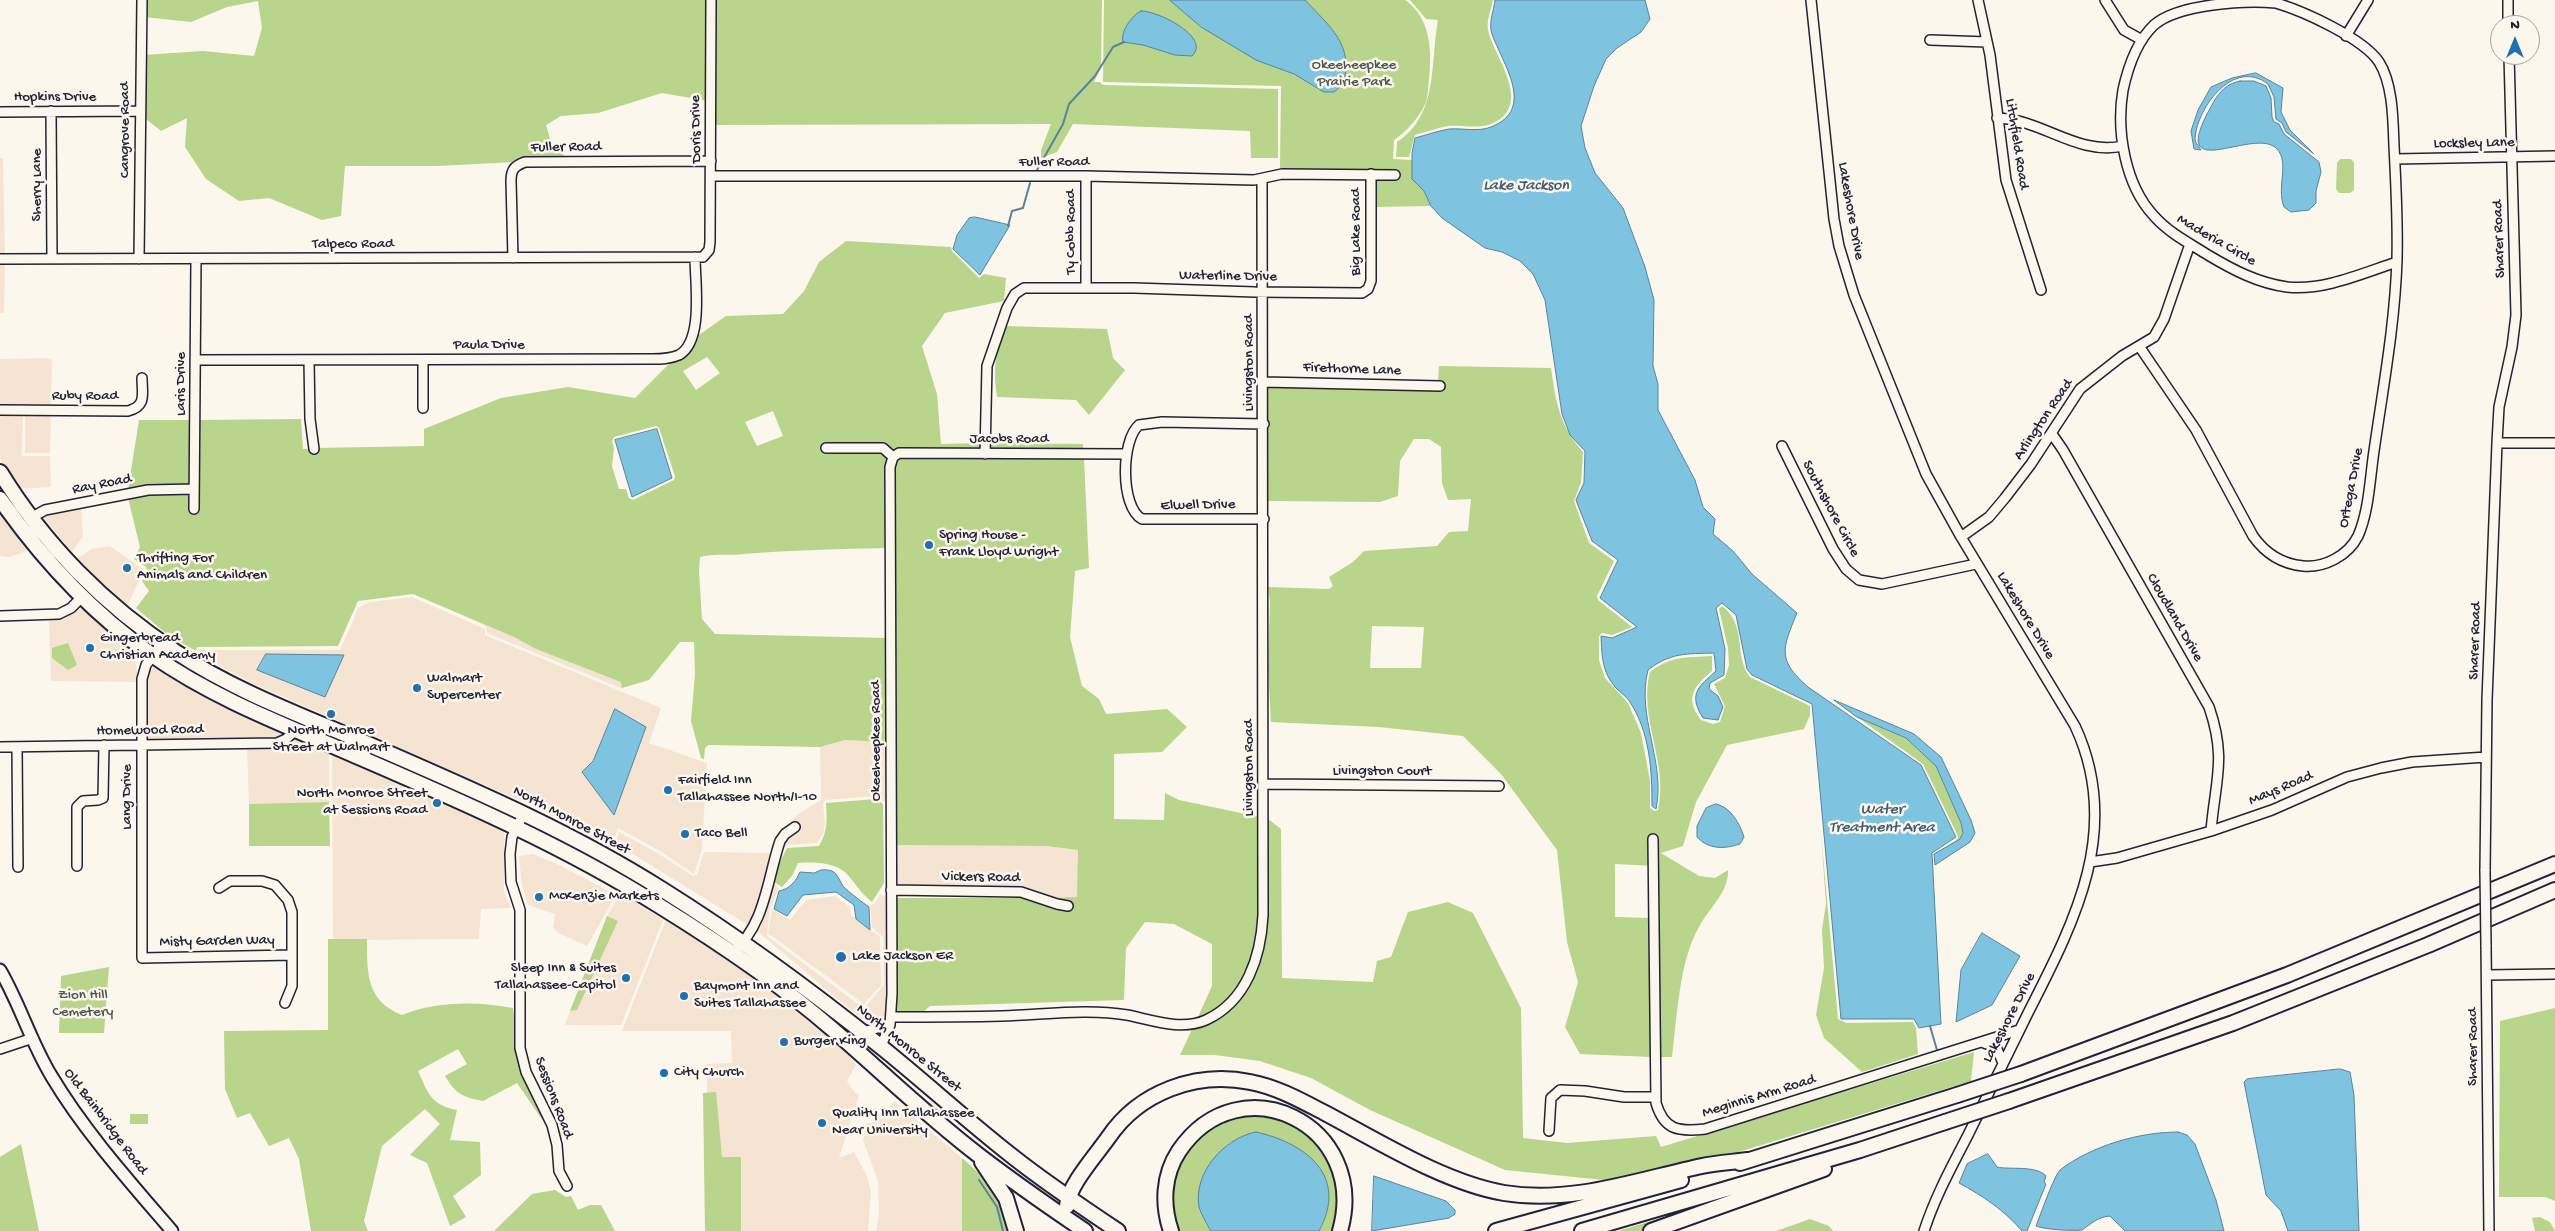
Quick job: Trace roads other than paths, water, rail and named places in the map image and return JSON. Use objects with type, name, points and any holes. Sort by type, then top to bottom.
[{"type":"highway","name":"North Monroe Street","points":[[0,472],[31,518],[96,589],[162,643],[233,686],[524,813],[653,884],[745,944],[881,1046],[991,1139],[1067,1198],[1118,1231]]},
{"type":"highway","name":"North Monroe Street","points":[[0,499],[53,568],[82,597],[152,656],[238,705],[517,827],[576,857],[646,897],[732,954],[832,1028],[976,1153],[1085,1231]]},
{"type":"highway","points":[[82,597],[89,596],[120,621],[141,627]]},
{"type":"highway","points":[[373,763],[378,749]]},
{"type":"highway","points":[[1496,1231],[1748,1160],[2021,1074],[2287,975],[2555,864]]},
{"type":"highway","points":[[646,897],[653,884]]},
{"type":"highway","points":[[1582,1231],[1860,1150],[2009,1101],[2233,1023],[2428,945],[2555,890]]},
{"type":"highway","points":[[832,1028],[869,1046],[881,1046]]},
{"type":"highway","points":[[868,1061],[877,1061],[884,1065],[956,1124],[991,1139]]},
{"type":"highway","points":[[1066,1218],[1067,1198],[1116,1126],[1132,1110],[1154,1095],[1175,1086],[1224,1079],[1250,1082],[1269,1087],[1299,1100],[1448,1176],[1503,1193],[1554,1196],[1582,1194],[1704,1166],[1748,1160]]},
{"type":"highway","points":[[1172,1231],[1167,1219],[1165,1199],[1167,1178],[1174,1158],[1186,1141],[1200,1127],[1234,1110],[1251,1109],[1269,1109],[1304,1123],[1332,1152],[1344,1184],[1345,1202],[1340,1231]]},
{"type":"highway","points":[[1651,1231],[1825,1169],[1860,1150]]},
{"type":"highway","points":[[976,1153],[1006,1198],[1016,1231]]},
{"type":"main road","name":"Old Bainbridge Road","points":[[0,970],[50,1075],[70,1104],[172,1231]]},
{"type":"street","name":"Cangrove Road","points":[[139,260],[142,0]]},
{"type":"street","name":"Doris Drive","points":[[705,256],[710,242],[710,0]]},
{"type":"street","name":"Lakeshore Drive","points":[[1811,0],[1830,188],[1844,265],[1913,445],[1937,495],[1976,564],[2061,703],[2086,752],[2094,802],[2090,862],[2073,921],[1943,1185],[1924,1231]]},
{"type":"street","name":"Litchfield Road","points":[[1978,0],[1987,42],[2006,180],[2041,290]]},
{"type":"street","points":[[2105,0],[2124,30],[2142,40]]},
{"type":"street","name":"Maderia Circle","points":[[2394,159],[2385,75],[2374,55],[2346,36],[2296,9],[2270,2],[2253,0],[2203,6],[2171,14],[2157,23],[2142,40],[2129,69],[2122,95],[2121,124],[2123,146],[2131,175],[2151,214],[2174,234],[2242,274],[2269,284],[2290,287],[2302,287],[2335,281],[2397,262]]},
{"type":"street","points":[[2346,36],[2368,0]]},
{"type":"street","points":[[2508,0],[2508,15]]},
{"type":"street","points":[[1930,40],[1987,42]]},
{"type":"street","name":"Sharer Road","points":[[2489,1231],[2485,871],[2486,757],[2499,407],[2512,347],[2516,315],[2509,65]]},
{"type":"street","name":"Sherry Lane","points":[[51,111],[52,259]]},
{"type":"street","name":"Hopkins Drive","points":[[0,112],[140,112]]},
{"type":"street","points":[[1997,118],[2022,122],[2072,142],[2095,148],[2123,146]]},
{"type":"street","name":"Locksley Lane","points":[[2394,159],[2555,156]]},
{"type":"street","name":"Ortega Drive","points":[[2139,346],[2196,430],[2259,544],[2273,556],[2290,564],[2310,567],[2326,564],[2354,543],[2362,523],[2392,324],[2397,262],[2394,159]]},
{"type":"street","name":"Fuller Road","points":[[513,258],[511,171],[516,165],[525,162],[711,161]]},
{"type":"street","name":"Fuller Road","points":[[711,176],[1086,176],[1262,179],[1282,174],[1395,175]]},
{"type":"street","name":"Big Lake Road","points":[[1368,289],[1372,278],[1371,174]]},
{"type":"street","name":"Ty Cobb Road","points":[[1086,176],[1086,287]]},
{"type":"street","name":"Livingston Road","points":[[890,1021],[1093,1012],[1187,1024],[1212,1016],[1229,1003],[1244,986],[1256,964],[1261,944],[1263,915],[1264,292],[1262,179]]},
{"type":"street","name":"Arlington Road","points":[[1961,537],[1989,517],[2052,434],[2073,399],[2086,382],[2122,356],[2154,337],[2159,330],[2190,244]]},
{"type":"street","name":"Talpeco Road","points":[[0,259],[695,258],[705,256]]},
{"type":"street","name":"Paula Drive","points":[[195,360],[652,359],[672,357],[687,348],[694,333],[695,258]]},
{"type":"street","name":"Laris Drive","points":[[194,510],[196,259]]},
{"type":"street","name":"Waterline Drive","points":[[985,454],[987,366],[1012,299],[1024,288],[1086,287],[1358,294],[1368,289]]},
{"type":"street","points":[[309,360],[310,419],[314,449]]},
{"type":"street","points":[[423,360],[423,408]]},
{"type":"street","name":"Ruby Road","points":[[0,410],[128,411],[137,409],[142,402],[142,378]]},
{"type":"street","name":"Firethorne Lane","points":[[1264,382],[1440,386]]},
{"type":"street","points":[[1127,454],[1132,433],[1143,423],[1264,424]]},
{"type":"street","name":"Cloudland Drive","points":[[2052,434],[2063,450],[2209,707],[2217,738],[2220,767],[2211,831]]},
{"type":"street","points":[[2497,443],[2555,442]]},
{"type":"street","name":"Southshore Circle","points":[[1782,446],[1833,549],[1846,569],[1859,580],[1882,584],[1976,564]]},
{"type":"street","points":[[826,448],[882,448],[893,457]]},
{"type":"street","name":"Jacobs Road","points":[[893,457],[899,453],[1127,454]]},
{"type":"street","name":"Elwell Drive","points":[[1127,454],[1127,497],[1134,513],[1142,519],[1264,519]]},
{"type":"street","name":"Okeeheepkee Road","points":[[881,1046],[890,1021],[890,468],[893,457]]},
{"type":"street","name":"Ray Road","points":[[19,526],[45,510],[148,490],[194,489]]},
{"type":"street","points":[[0,616],[59,614],[72,608],[82,597]]},
{"type":"street","name":"Lang Drive","points":[[142,958],[142,679],[146,665],[162,643]]},
{"type":"street","name":"Homewood Road","points":[[0,747],[278,743],[296,730]]},
{"type":"street","points":[[77,866],[77,807],[83,800],[103,798],[104,746]]},
{"type":"street","points":[[17,747],[18,867]]},
{"type":"street","name":"Mays Road","points":[[2090,862],[2117,858],[2211,831],[2272,810],[2347,777],[2412,762],[2486,757]]},
{"type":"street","name":"Livingston Court","points":[[1264,784],[1499,786]]},
{"type":"street","name":"Sessions Road","points":[[524,813],[511,843],[510,874],[520,910],[520,1048],[526,1072],[552,1125],[558,1145],[559,1170],[567,1186]]},
{"type":"street","points":[[732,954],[745,944],[759,916],[780,841],[785,834],[795,827]]},
{"type":"street","name":"Meginnis Arm Road","points":[[1653,839],[1655,1100],[1662,1120],[1672,1127],[1686,1130],[1705,1129],[2019,1030]]},
{"type":"street","points":[[219,888],[230,881],[268,882],[281,890],[291,906],[292,986],[285,1003]]},
{"type":"street","name":"Vickers Road","points":[[891,890],[1021,892],[1068,906]]},
{"type":"street","name":"Misty Garden Way","points":[[142,958],[292,955]]},
{"type":"street","points":[[2487,975],[2555,974]]},
{"type":"street","points":[[862,1032],[890,1021]]},
{"type":"street","points":[[0,1049],[33,1038]]},
{"type":"street","points":[[1981,1043],[1996,1047],[2003,1063]]},
{"type":"street","points":[[1549,1131],[1550,1105],[1554,1093],[1572,1089],[1603,1095],[1618,1102],[1655,1100]]},
{"type":"water","points":[[1170,0],[1305,0],[1331,28],[1343,47],[1346,58],[1346,70],[1343,84],[1334,92],[1324,92],[1294,74],[1256,60],[1201,27]]},
{"type":"water","name":"Lake Jackson","points":[[1495,0],[1645,0],[1650,19],[1641,32],[1617,48],[1606,59],[1594,86],[1581,126],[1585,148],[1595,173],[1623,208],[1645,267],[1654,300],[1653,366],[1658,384],[1658,410],[1695,480],[1703,507],[1715,519],[1713,534],[1733,551],[1752,574],[1797,613],[1788,636],[1785,653],[1791,669],[1808,687],[1921,765],[1956,837],[1932,853],[1941,1024],[1919,1028],[1914,1019],[1841,1019],[1812,704],[1752,675],[1747,669],[1736,615],[1722,603],[1716,608],[1725,649],[1724,675],[1710,683],[1709,689],[1718,696],[1723,707],[1718,720],[1703,718],[1696,703],[1697,692],[1700,687],[1716,671],[1714,653],[1687,654],[1672,657],[1648,670],[1645,688],[1646,705],[1655,757],[1658,791],[1656,809],[1652,806],[1650,765],[1642,726],[1630,702],[1608,677],[1602,651],[1601,636],[1612,638],[1637,627],[1600,598],[1618,560],[1592,541],[1576,500],[1584,483],[1585,451],[1570,435],[1562,414],[1545,300],[1533,274],[1520,261],[1502,252],[1485,248],[1442,218],[1431,206],[1424,191],[1412,179],[1412,153],[1415,138],[1449,129],[1476,130],[1491,127],[1505,119],[1512,109],[1514,97],[1512,85],[1491,30]]},
{"type":"water","points":[[1141,11],[1169,20],[1189,33],[1195,41],[1196,49],[1192,56],[1175,55],[1143,45],[1123,42],[1123,34],[1128,24]]},
{"type":"water","points":[[2256,73],[2283,88],[2281,112],[2290,130],[2314,154],[2286,132],[2282,123],[2276,119],[2274,97],[2268,84],[2255,77],[2242,77],[2230,82],[2218,91],[2201,115],[2195,141],[2201,150],[2194,149],[2191,131],[2198,110],[2211,87],[2232,78]]},
{"type":"water","points":[[2240,81],[2254,81],[2266,86],[2271,98],[2274,122],[2279,124],[2284,134],[2319,162],[2321,172],[2316,191],[2316,203],[2309,210],[2291,212],[2284,207],[2281,191],[2283,168],[2281,155],[2277,149],[2266,144],[2250,144],[2217,150],[2204,149],[2198,143],[2201,126],[2216,98],[2226,87]]},
{"type":"water","points":[[975,217],[1010,225],[980,275],[953,249],[957,235],[969,218]]},
{"type":"water","points":[[657,429],[672,478],[632,497],[615,440]]},
{"type":"water","points":[[266,654],[344,655],[325,697],[257,670]]},
{"type":"water","points":[[1834,700],[1914,734],[1941,757],[1971,820],[1975,833],[1970,842],[1935,865],[1934,854],[1960,839],[1963,833],[1961,823],[1936,766],[1906,738],[1857,717]]},
{"type":"water","points":[[615,709],[646,727],[614,815],[582,772],[593,761]]},
{"type":"water","points":[[1716,804],[1730,812],[1740,827],[1744,837],[1740,844],[1729,847],[1717,847],[1707,844],[1697,837],[1697,826],[1706,808]]},
{"type":"water","points":[[821,870],[835,873],[847,890],[869,907],[870,930],[856,919],[854,905],[836,892],[803,895],[787,916],[774,909],[779,891],[792,884],[800,872],[814,873]]},
{"type":"water","points":[[1982,933],[2020,956],[1992,1005],[1956,1022],[1961,970]]},
{"type":"water","points":[[2340,1069],[2350,1072],[2354,1095],[2359,1231],[2288,1231],[2281,1211],[2266,1195],[2244,1082],[2247,1079]]},
{"type":"water","points":[[1256,1132],[1291,1144],[1318,1165],[1325,1178],[1329,1194],[1327,1211],[1319,1231],[1211,1231],[1209,1228],[1199,1207],[1198,1194],[1206,1170],[1222,1149],[1233,1141]]},
{"type":"water","points":[[2178,1132],[2187,1135],[2195,1144],[2216,1200],[2224,1231],[2125,1231],[2110,1216],[2099,1219],[2082,1230],[2053,1229],[2036,1226],[2057,1174],[2072,1161],[2116,1142],[2147,1135]]},
{"type":"water","points":[[1988,1154],[1997,1167],[2036,1170],[2046,1176],[2044,1182],[2046,1184],[2027,1231],[2022,1231],[1993,1204],[1959,1183],[1967,1164]]},
{"type":"water","points":[[1374,1176],[1446,1201],[1455,1210],[1455,1214],[1449,1218],[1372,1231]]},
{"type":"waterway","points":[[1037,170],[1063,124],[1069,104],[1095,76],[1113,47],[1124,42]]},
{"type":"waterway","points":[[1008,226],[1012,211],[1023,208],[1030,183]]},
{"type":"waterway","points":[[1930,1026],[1937,1050]]},
{"type":"waterway","points":[[979,1180],[997,1207],[1003,1231]]},
{"type":"place","name":"Spring House - Frank Lloyd Wright","points":[[929,545]]},
{"type":"place","name":"Thrifting For Animals and Children","points":[[127,568]]},
{"type":"place","name":"Gingerbread Christian Academy","points":[[90,648]]},
{"type":"place","name":"Walmart Supercenter","points":[[417,688]]},
{"type":"place","name":"North Monroe Street at Walmart","points":[[331,714]]},
{"type":"place","name":"Fairfield Inn Tallahassee North/I-10","points":[[668,790]]},
{"type":"place","name":"North Monroe Street at Sessions Road","points":[[437,803]]},
{"type":"place","name":"Taco Bell","points":[[685,834]]},
{"type":"place","name":"McKenzie Markets","points":[[539,897]]},
{"type":"place","name":"Lake Jackson ER","points":[[841,957]]},
{"type":"place","name":"Sleep Inn & Suites Tallahassee-Capitol","points":[[626,978]]},
{"type":"place","name":"Baymont Inn and Suites Tallahassee","points":[[684,996]]},
{"type":"place","name":"Burger King","points":[[784,1042]]},
{"type":"place","name":"City Church","points":[[664,1073]]},
{"type":"place","name":"Quality Inn Tallahassee Near University","points":[[822,1123]]},
{"type":"park label","name":"Okeeheepkee Prairie Park","points":[[1354,74]]},
{"type":"park label","name":"Zion Hill Cemetery","points":[[83,1004]]},
{"type":"water label","name":"Water Treatment Area","points":[[1882,820]]}]
